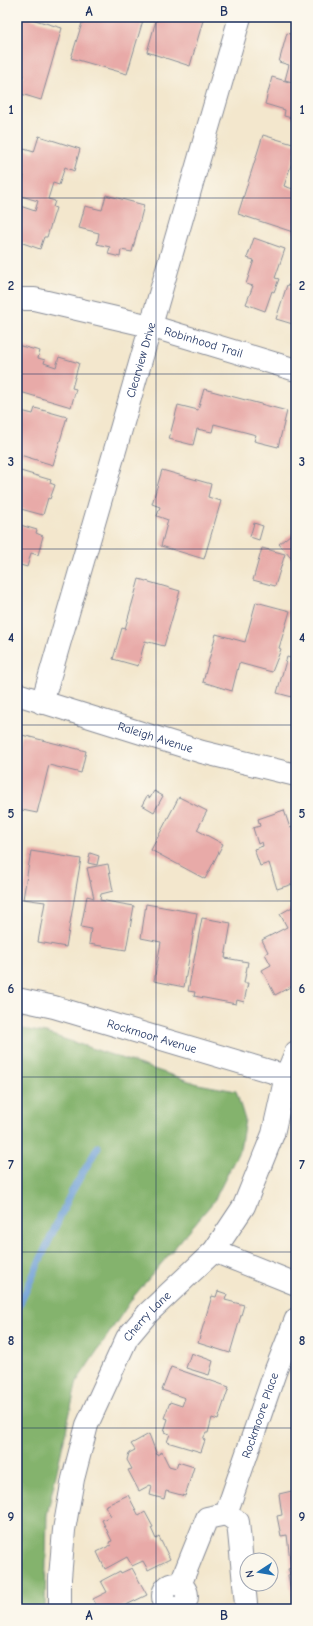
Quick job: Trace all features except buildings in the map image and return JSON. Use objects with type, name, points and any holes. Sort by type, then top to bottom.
[{"type":"street","name":"Clearview Drive","points":[[42,703],[240,17]]},
{"type":"street","name":"Robinhood Trail","points":[[17,299],[34,299],[150,326],[296,370]]},
{"type":"street","name":"Raleigh Avenue","points":[[17,694],[202,752],[296,775]]},
{"type":"street","name":"Rockmoor Avenue","points":[[17,999],[62,1009],[286,1076]]},
{"type":"street","name":"Cherry Lane","points":[[60,1609],[60,1578],[64,1530],[73,1479],[87,1425],[127,1338],[148,1313],[214,1251],[244,1206],[273,1134],[286,1076],[296,1052]]},
{"type":"street","points":[[214,1251],[296,1284]]},
{"type":"street","name":"Rockmoore Place","points":[[226,1514],[275,1372],[296,1319]]},
{"type":"street","points":[[180,1585],[207,1518],[226,1514],[238,1522],[246,1604]]},
{"type":"green space","points":[[17,1028],[46,1033],[198,1084],[236,1091],[245,1120],[240,1149],[214,1201],[134,1296],[77,1381],[47,1515],[45,1609],[17,1609]]},
{"type":"waterway","points":[[17,1310],[71,1193],[98,1147]]}]
